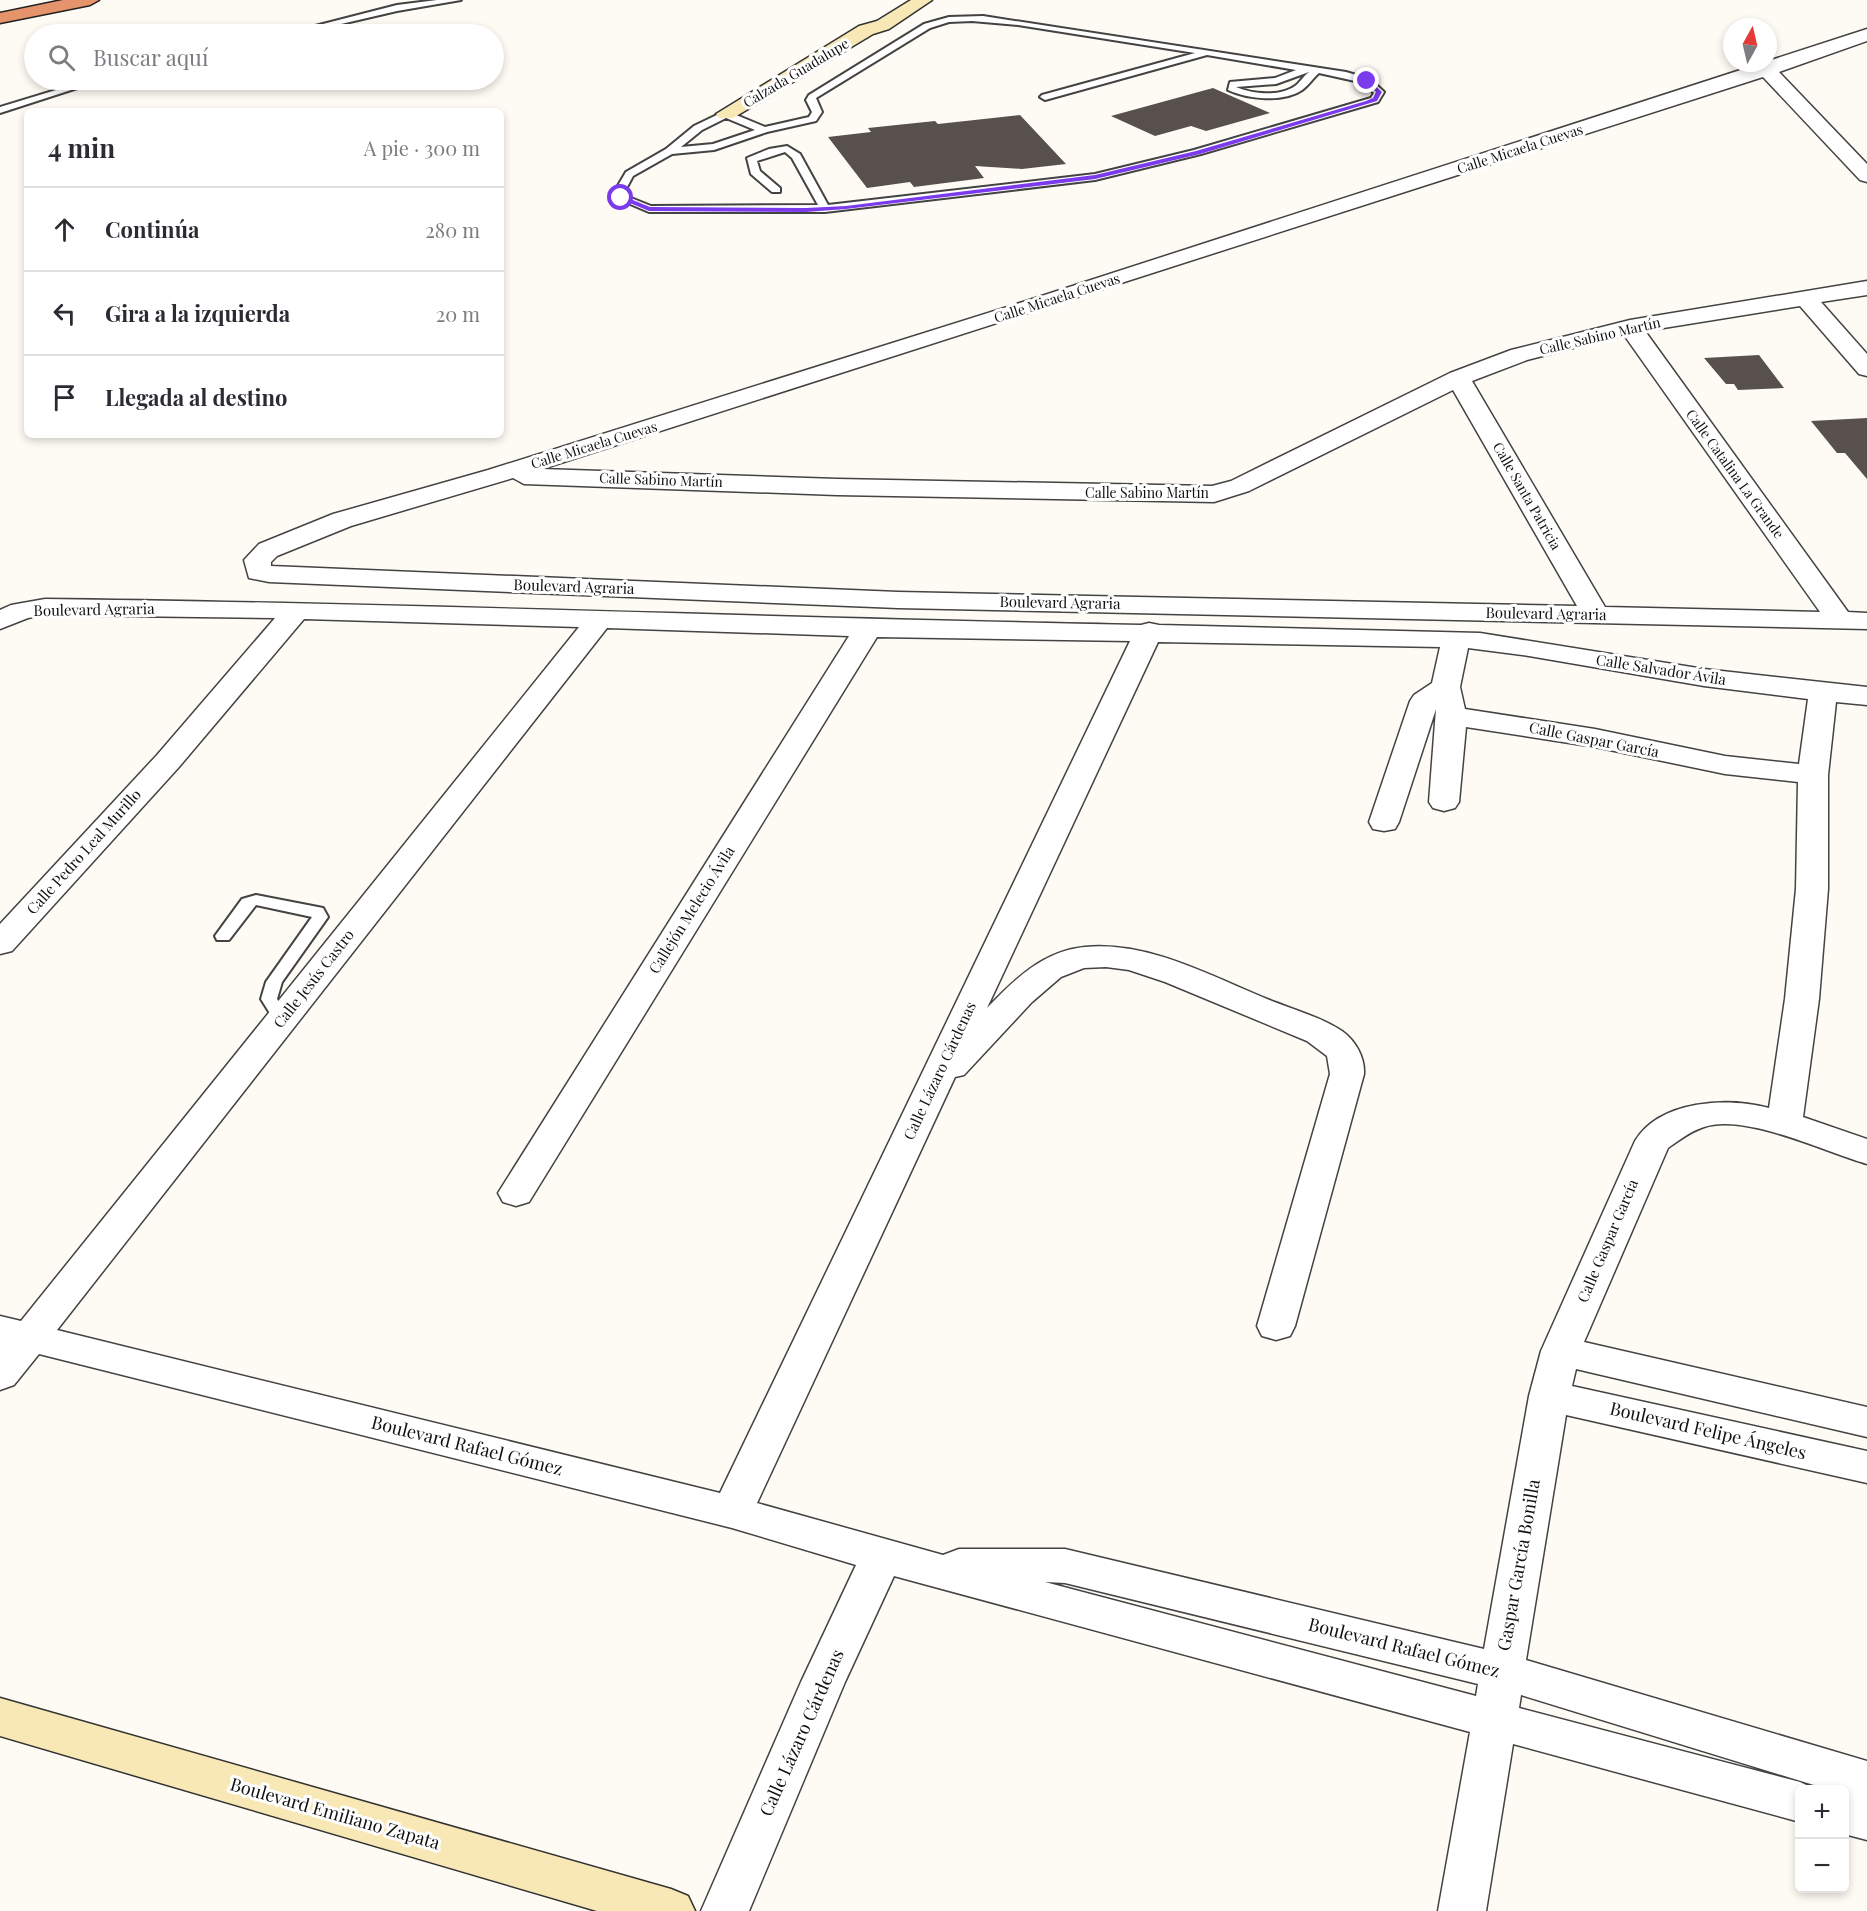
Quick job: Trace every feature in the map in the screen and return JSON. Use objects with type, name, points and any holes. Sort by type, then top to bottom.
[{"type":"highway","points":[[0,6],[30,0]]},
{"type":"highway","points":[[0,18],[90,0]]},
{"type":"street","name":"Calzada Guadalupe","points":[[866,30],[868,22],[905,0]]},
{"type":"street","name":"Calzada Guadalupe","points":[[726,114],[866,30],[883,25],[923,0]]},
{"type":"street","name":"Calle Micaela Cuevas","points":[[1777,66],[1867,35]]},
{"type":"street","name":"Calle Micaela Cuevas","points":[[256,567],[256,560],[268,550],[342,520],[497,475],[1034,306],[1761,72]]},
{"type":"street","points":[[1769,72],[1867,176]]},
{"type":"street","name":"Calle Sabino Martín","points":[[497,475],[837,487],[1214,494],[1240,486],[1458,378],[1519,355],[1630,327],[1867,288]]},
{"type":"street","points":[[1805,298],[1867,369]]},
{"type":"street","name":"Calle Catalina La Grande","points":[[1630,327],[1840,620]]},
{"type":"street","name":"Calle Santa Patricia","points":[[1458,378],[1596,615]]},
{"type":"street","name":"Boulevard Agraria","points":[[256,567],[259,572],[269,574],[898,600],[1867,621]]},
{"type":"street","name":"Boulevard Agraria","points":[[10,616],[45,607],[297,610],[868,628],[1149,631]]},
{"type":"street","name":"Calle Pedro Leal Murillo","points":[[0,944],[168,761],[297,610]]},
{"type":"street","name":"Calle Jesús Castro","points":[[0,1375],[15,1334],[282,1019],[598,621]]},
{"type":"street","name":"Callejón Melecio Ávila","points":[[516,1193],[868,628]]},
{"type":"street","name":"Calle Salvador Ávila","points":[[1149,631],[1489,641],[1653,670],[1823,693],[1867,696]]},
{"type":"street","name":"Calle Lázaro Cárdenas","points":[[732,1512],[1149,631]]},
{"type":"street","points":[[1444,802],[1452,716],[1446,687],[1456,639]]},
{"type":"street","points":[[1384,822],[1424,701],[1446,687]]},
{"type":"street","points":[[1823,693],[1813,775],[1811,900],[1802,999],[1784,1124],[1825,1140],[1867,1152]]},
{"type":"street","name":"Calle Gaspar García","points":[[1452,716],[1595,738],[1725,765],[1813,775]]},
{"type":"street","points":[[932,1088],[1035,981],[1061,963],[1092,957],[1127,960],[1159,968],[1330,1039],[1343,1051],[1348,1062],[1347,1074],[1276,1326]]},
{"type":"street","name":"Calle Gaspar García","points":[[1549,1396],[1561,1352],[1653,1141],[1677,1125],[1703,1114],[1743,1113],[1784,1124]]},
{"type":"street","name":"Boulevard Rafael Gómez","points":[[15,1334],[732,1512],[882,1556],[1795,1801]]},
{"type":"street","points":[[1561,1352],[1867,1422]]},
{"type":"street","name":"Boulevard Felipe Ángeles","points":[[1549,1396],[1867,1467]]},
{"type":"street","name":"Gaspar García Bonilla","points":[[1462,1911],[1549,1396]]},
{"type":"street","name":"Calle Lázaro Cárdenas","points":[[725,1911],[823,1682],[882,1556]]},
{"type":"street","name":"Boulevard Rafael Gómez","points":[[931,1568],[998,1564],[1065,1566],[1501,1671],[1867,1781]]},
{"type":"street","name":"Boulevard Emiliano Zapata","points":[[0,1717],[670,1911]]},
{"type":"street","points":[[1849,1815],[1867,1820]]},
{"type":"lane","points":[[331,24],[397,8],[457,0]]},
{"type":"lane","points":[[669,151],[714,147],[764,130],[812,119],[817,112],[811,100],[812,97],[927,26],[947,20],[979,18],[1017,22],[1312,70],[1367,81],[1377,88],[1378,96],[1368,102],[1135,169],[1083,178],[825,209],[649,209],[621,198],[620,191],[624,180],[636,168],[669,151],[698,128],[726,114],[764,130]]},
{"type":"lane","points":[[1045,97],[1209,53]]},
{"type":"lane","points":[[1312,70],[1299,88],[1268,97],[1254,97],[1231,88],[1238,82],[1283,79],[1312,70]]},
{"type":"lane","points":[[0,111],[60,90]]},
{"type":"lane","points":[[776,190],[755,172],[751,160],[773,151],[787,149],[796,156],[825,209]]},
{"type":"lane","points":[[223,936],[248,902],[256,900],[317,911],[320,917],[274,982],[269,999],[282,1019]]},
{"type":"building","points":[[1213,88],[1270,113],[1206,131],[1191,126],[1155,136],[1111,116]]},
{"type":"building","points":[[1020,115],[1066,164],[1022,169],[975,166],[984,178],[914,187],[910,182],[867,188],[828,137],[871,132],[868,128],[935,121],[938,124]]},
{"type":"building","points":[[1759,355],[1784,388],[1738,390],[1734,384],[1726,384],[1704,358]]},
{"type":"building","points":[[1867,418],[1867,479],[1845,453],[1837,453],[1811,421]]},
{"type":"route","points":[[621,198],[649,209],[806,210],[846,208],[1095,177],[1197,152],[1375,100],[1379,92],[1373,84],[1367,81]]}]
